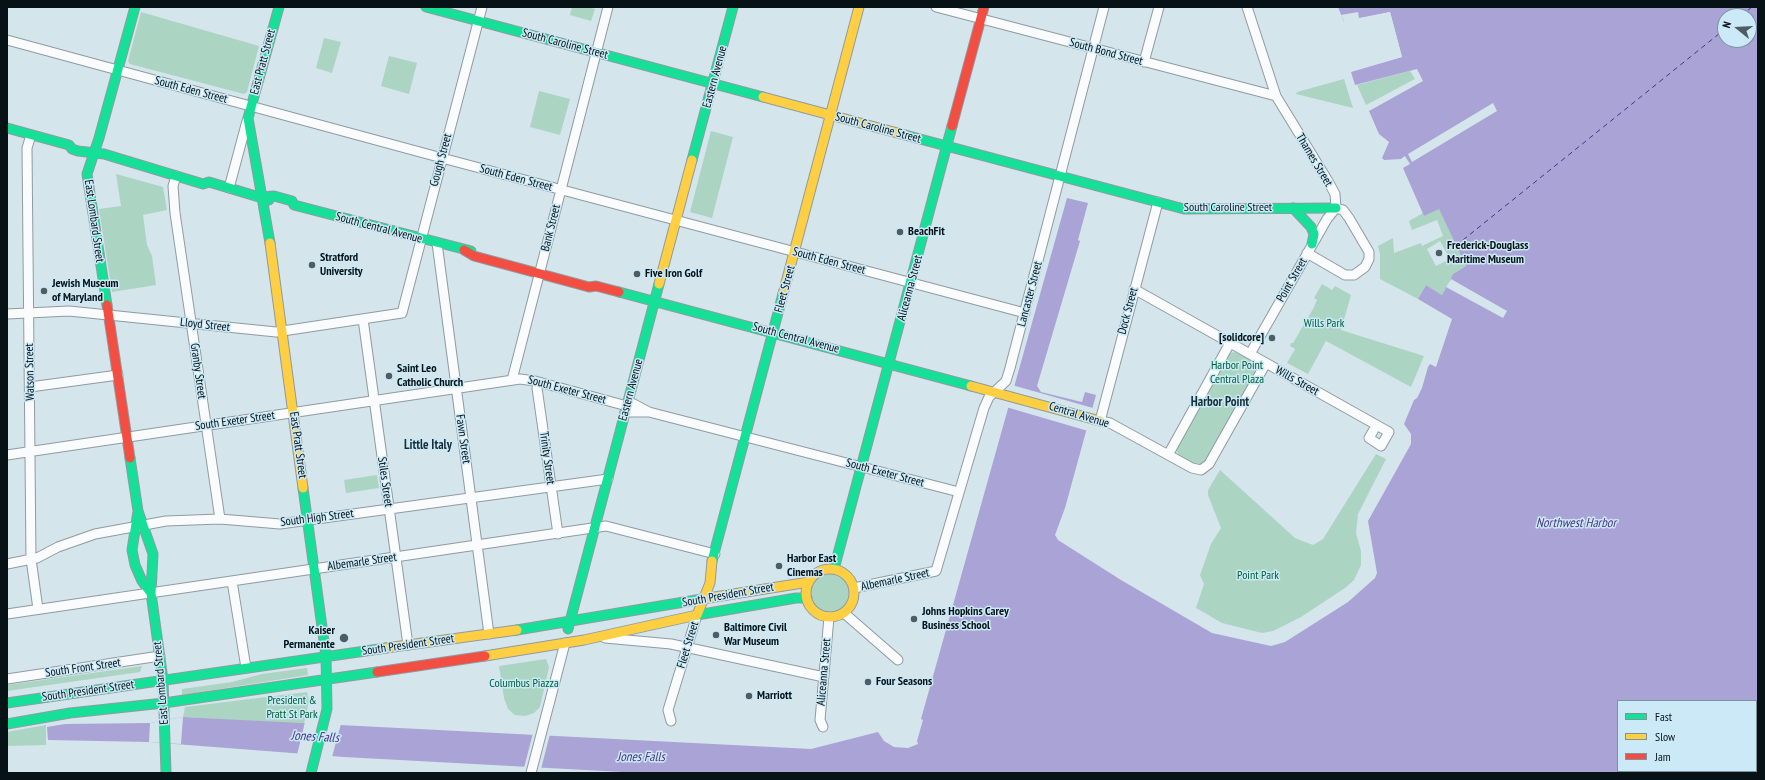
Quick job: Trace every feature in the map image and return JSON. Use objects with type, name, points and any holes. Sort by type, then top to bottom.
[{"type":"main road","name":"East Lombard Street","points":[[135,7],[94,152],[89,164],[88,174],[138,511],[139,525],[132,550],[133,558],[142,581],[151,593]]},
{"type":"main road","name":"East Pratt Street","points":[[279,7],[248,118],[263,197],[283,332],[326,656],[327,700],[324,723],[311,773]]},
{"type":"main road","name":"South Caroline Street","points":[[426,7],[1184,209],[1336,208]]},
{"type":"main road","name":"Eastern Avenue","points":[[565,643],[594,528],[656,301],[733,7]]},
{"type":"main road","name":"Fleet Street","points":[[678,604],[697,589],[710,570],[715,554],[859,7]]},
{"type":"main road","name":"Aliceanna Street","points":[[834,569],[948,147],[984,7]]},
{"type":"main road","name":"South Central Avenue","points":[[7,128],[69,145],[74,143],[79,144],[94,152],[148,166],[161,172],[203,184],[209,182]]},
{"type":"main road","name":"South Central Avenue","points":[[148,166],[162,166],[176,169],[205,177],[209,182],[263,197],[275,203],[290,207],[294,205],[437,244],[464,250],[484,252],[540,270],[592,281],[596,286],[996,391]]},
{"type":"main road","points":[[1293,208],[1311,227],[1314,234],[1312,244]]},
{"type":"main road","name":"Central Avenue","points":[[996,391],[1097,420]]},
{"type":"main road","name":"East Lombard Street","points":[[139,525],[153,554],[151,593],[163,680],[166,773]]},
{"type":"main road","points":[[834,569],[848,577],[854,588],[853,602],[844,613],[829,618],[814,611],[806,598],[809,582],[820,572],[834,569]]},
{"type":"main road","name":"Fleet Street","points":[[697,616],[702,599],[710,583],[710,570]]},
{"type":"main road","name":"South President Street","points":[[7,703],[570,622],[809,582]]},
{"type":"main road","name":"South President Street","points":[[7,724],[76,712],[164,703],[327,680],[565,643],[697,616],[796,598],[806,598]]},
{"type":"street","name":"Gough Street","points":[[402,313],[482,7]]},
{"type":"street","name":"Bank Street","points":[[512,380],[608,7]]},
{"type":"street","name":"South Bond Street","points":[[936,7],[1276,96]]},
{"type":"street","name":"Lancaster Street","points":[[936,571],[984,408],[996,391],[1003,385],[1007,377],[1104,7]]},
{"type":"street","points":[[1144,62],[1159,7]]},
{"type":"street","name":"Thames Street","points":[[1247,7],[1276,96],[1335,194],[1336,208]]},
{"type":"street","name":"South Eden Street","points":[[7,40],[676,221],[1025,313]]},
{"type":"street","name":"East Pratt Street","points":[[229,188],[248,118]]},
{"type":"street","name":"Watson Street","points":[[31,135],[28,148],[31,559],[38,609]]},
{"type":"street","name":"Granby Street","points":[[176,176],[173,186],[175,210],[220,519]]},
{"type":"street","name":"Dock Street","points":[[1097,420],[1158,202]]},
{"type":"street","points":[[1307,254],[1346,275],[1354,275],[1365,267],[1369,259],[1369,252],[1349,218],[1343,210],[1336,208]]},
{"type":"street","name":"Point Street","points":[[1250,354],[1312,244],[1327,219],[1336,208]]},
{"type":"street","name":"Fawn Street","points":[[437,244],[488,634]]},
{"type":"street","name":"Wills Street","points":[[1134,289],[1376,426]]},
{"type":"street","name":"Lloyd Street","points":[[7,314],[69,311],[283,332],[402,313]]},
{"type":"street","name":"Stiles Street","points":[[363,319],[408,645]]},
{"type":"street","points":[[1168,455],[1230,343]]},
{"type":"street","name":"Central Avenue","points":[[1097,420],[1110,423],[1192,468],[1201,470],[1209,464],[1266,363]]},
{"type":"street","points":[[30,387],[118,375]]},
{"type":"street","name":"South Exeter Street","points":[[7,455],[456,388],[528,379],[627,407],[959,492]]},
{"type":"street","name":"Trinity Street","points":[[538,382],[537,388],[558,534]]},
{"type":"street","name":"South High Street","points":[[7,564],[31,559],[84,538],[139,525],[166,521],[220,519],[280,524],[608,479]]},
{"type":"street","name":"Albemarle Street","points":[[7,614],[606,526],[715,554]]},
{"type":"street","name":"Albemarle Street","points":[[854,588],[936,571]]},
{"type":"street","points":[[232,581],[246,668]]},
{"type":"street","points":[[844,613],[898,660]]},
{"type":"street","name":"Fleet Street","points":[[671,721],[668,710],[697,616]]},
{"type":"street","name":"Aliceanna Street","points":[[823,727],[820,720],[829,618]]},
{"type":"street","name":"South President Street","points":[[597,637],[659,642],[686,649],[824,677]]},
{"type":"street","name":"Eastern Avenue","points":[[531,771],[565,643]]},
{"type":"street","name":"South Front Street","points":[[7,679],[160,656]]},
{"type":"green space","points":[[572,7],[587,7],[595,9],[591,21],[570,15]]},
{"type":"green space","points":[[141,12],[259,46],[247,92],[244,94],[130,64],[128,61]]},
{"type":"green space","points":[[324,38],[341,42],[332,73],[316,68]]},
{"type":"green space","points":[[389,56],[417,63],[409,94],[381,86]]},
{"type":"green space","points":[[1410,71],[1415,79],[1366,105],[1357,85]]},
{"type":"green space","points":[[1344,79],[1353,108],[1296,94],[1297,92]]},
{"type":"green space","points":[[539,91],[570,99],[560,135],[530,127]]},
{"type":"green space","points":[[711,131],[733,137],[712,218],[690,212]]},
{"type":"green space","points":[[116,174],[163,187],[167,210],[143,215],[147,245],[152,256],[156,285],[112,292],[99,209],[121,206]]},
{"type":"green space","points":[[1439,208],[1466,266],[1453,274],[1442,295],[1426,285],[1418,299],[1380,279],[1380,254],[1378,246],[1393,238],[1394,253],[1421,243],[1422,246],[1443,236],[1437,220],[1412,230],[1409,221],[1423,213],[1424,216]],"holes":[[[1440,241],[1450,259],[1436,266],[1427,249]]]},
{"type":"green space","name":"Wills Park","points":[[1322,284],[1332,290],[1335,286],[1351,295],[1341,330],[1424,356],[1411,387],[1326,341],[1308,374],[1287,363],[1295,349],[1290,346],[1291,343],[1293,343],[1313,309],[1317,300],[1314,298]]},
{"type":"green space","name":"Harbor Point Central Plaza","points":[[1235,352],[1255,362],[1258,369],[1206,462],[1198,467],[1179,457],[1176,449],[1227,356],[1230,353]]},
{"type":"green space","name":"Point Park","points":[[1376,454],[1386,459],[1358,514],[1356,533],[1361,551],[1361,565],[1354,580],[1345,588],[1301,617],[1273,631],[1262,633],[1222,623],[1196,608],[1204,584],[1200,575],[1211,544],[1221,528],[1208,495],[1208,490],[1220,470],[1295,538],[1313,545],[1323,539]]},
{"type":"green space","points":[[377,475],[379,488],[346,493],[344,480]]},
{"type":"green space","points":[[826,574],[834,574],[844,579],[848,586],[848,600],[844,607],[834,612],[826,612],[816,607],[814,604],[811,597],[811,589],[816,579],[819,577]]},
{"type":"green space","name":"Columbus Piazza","points":[[546,659],[549,667],[540,707],[534,713],[525,716],[515,715],[508,709],[504,698],[499,666]]},
{"type":"green space","points":[[142,666],[140,672],[7,691],[7,685]]},
{"type":"green space","points":[[307,668],[308,675],[182,695],[182,689],[232,682],[262,674]]},
{"type":"green space","name":"President & Pratt St Park","points":[[307,692],[309,701],[304,724],[183,717],[185,707]]},
{"type":"green space","points":[[46,725],[46,745],[7,746],[7,732]]},
{"type":"water","name":"Northwest Harbor","points":[[1338,7],[1758,7],[1758,773],[641,773],[344,757],[149,742],[48,740],[47,727],[65,724],[150,723],[183,717],[811,749],[878,732],[884,741],[894,747],[908,748],[918,744],[917,741],[923,720],[921,719],[1067,198],[1088,203],[1078,240],[1080,241],[1037,386],[1041,392],[1082,402],[1085,392],[1096,395],[1065,508],[1055,535],[1058,540],[1121,580],[1212,633],[1271,646],[1285,642],[1348,602],[1375,578],[1377,573],[1368,521],[1411,444],[1411,434],[1404,424],[1414,400],[1417,398],[1422,388],[1428,367],[1430,364],[1436,367],[1452,319],[1418,299],[1426,285],[1442,295],[1453,274],[1466,266],[1439,209],[1424,216],[1403,168],[1410,164],[1405,156],[1401,159],[1384,160],[1382,158],[1389,142],[1379,134],[1369,111],[1423,81],[1417,69],[1355,85],[1351,72],[1402,57],[1390,12],[1344,22]]},
{"type":"pier","points":[[1358,12],[1359,18],[1390,12],[1402,57],[1349,72],[1350,70],[1400,56],[1389,14],[1342,23],[1344,21],[1341,15]]},
{"type":"pier","points":[[1493,103],[1497,111],[1412,162],[1408,154]]},
{"type":"pier","points":[[1451,279],[1507,311],[1503,318],[1446,287]]},
{"type":"pier","points":[[1012,385],[1093,408],[1088,431],[1006,407]]},
{"type":"pier","points":[[183,717],[181,744],[149,742],[150,723]]},
{"type":"pier","points":[[305,722],[341,724],[332,757],[297,755]]},
{"type":"pier","points":[[533,733],[550,734],[541,769],[524,768]]},
{"type":"ferry route","points":[[1463,240],[1717,35]]},
{"type":"traffic: fast","points":[[107,305],[87,174],[99,138],[135,7]]},
{"type":"traffic: fast","points":[[270,243],[248,118],[279,7]]},
{"type":"traffic: fast","points":[[426,7],[763,97]]},
{"type":"traffic: fast","points":[[692,160],[733,7]]},
{"type":"traffic: fast","points":[[834,569],[952,126]]},
{"type":"traffic: fast","points":[[7,128],[69,145],[72,149],[78,151],[104,154],[203,184],[209,182],[269,200]]},
{"type":"traffic: fast","points":[[905,135],[1184,209],[1336,208]]},
{"type":"traffic: fast","points":[[263,197],[274,196],[292,201],[294,205],[471,251]]},
{"type":"traffic: fast","points":[[1293,208],[1311,227],[1314,234],[1312,244]]},
{"type":"traffic: fast","points":[[568,629],[659,284]]},
{"type":"traffic: fast","points":[[619,292],[971,386]]},
{"type":"traffic: fast","points":[[712,561],[783,294]]},
{"type":"traffic: fast","points":[[130,458],[138,511],[153,554],[151,593],[163,680]]},
{"type":"traffic: fast","points":[[303,488],[326,656]]},
{"type":"traffic: fast","points":[[138,511],[132,550],[135,565],[142,581],[151,593]]},
{"type":"traffic: fast","points":[[697,615],[796,598],[807,598]]},
{"type":"traffic: fast","points":[[517,630],[702,599]]},
{"type":"traffic: fast","points":[[7,703],[386,648]]},
{"type":"traffic: fast","points":[[311,773],[327,709],[326,656]]},
{"type":"traffic: fast","points":[[7,724],[70,713],[164,703],[377,672]]},
{"type":"traffic: fast","points":[[163,680],[166,773]]},
{"type":"traffic: slow","points":[[783,294],[859,7]]},
{"type":"traffic: slow","points":[[763,97],[905,135]]},
{"type":"traffic: slow","points":[[659,284],[692,160]]},
{"type":"traffic: slow","points":[[270,243],[303,488]]},
{"type":"traffic: slow","points":[[971,386],[1100,421]]},
{"type":"traffic: slow","points":[[485,656],[584,640],[697,615],[710,583],[712,561]]},
{"type":"traffic: slow","points":[[825,569],[835,569],[847,576],[854,588],[854,593],[854,598],[847,610],[835,617],[825,617],[817,613],[810,606],[806,598],[806,588],[810,580],[817,573],[825,569]]},
{"type":"traffic: slow","points":[[702,599],[809,582]]},
{"type":"traffic: slow","points":[[386,648],[517,630]]},
{"type":"traffic: jam","points":[[952,126],[984,7]]},
{"type":"traffic: jam","points":[[464,250],[474,256],[589,287],[596,286],[619,292]]},
{"type":"traffic: jam","points":[[107,305],[130,458]]},
{"type":"traffic: jam","points":[[377,672],[485,656]]},
{"type":"place","name":"BeachFit","points":[[900,232]]},
{"type":"place","name":"Frederick-Douglass Maritime Museum","points":[[1439,253]]},
{"type":"place","name":"Stratford University","points":[[312,265]]},
{"type":"place","name":"Five Iron Golf","points":[[637,274]]},
{"type":"place","name":"Jewish Museum of Maryland","points":[[44,291]]},
{"type":"place","name":"[solidcore]","points":[[1272,338]]},
{"type":"place","name":"Saint Leo Catholic Church","points":[[389,376]]},
{"type":"place","name":"Harbor East Cinemas","points":[[779,566]]},
{"type":"place","name":"Johns Hopkins Carey Business School","points":[[914,619]]},
{"type":"place","name":"Baltimore Civil War Museum","points":[[716,635]]},
{"type":"place","name":"Kaiser Permanente","points":[[344,638]]},
{"type":"place","name":"Four Seasons","points":[[868,682]]},
{"type":"place","name":"Marriott","points":[[749,696]]},
{"type":"district","name":"Harbor Point","points":[[1220,402]]},
{"type":"district","name":"Little Italy","points":[[428,445]]},
{"type":"water label","name":"Jones Falls","points":[[315,737]]},
{"type":"water label","name":"Jones Falls","points":[[641,757]]}]
